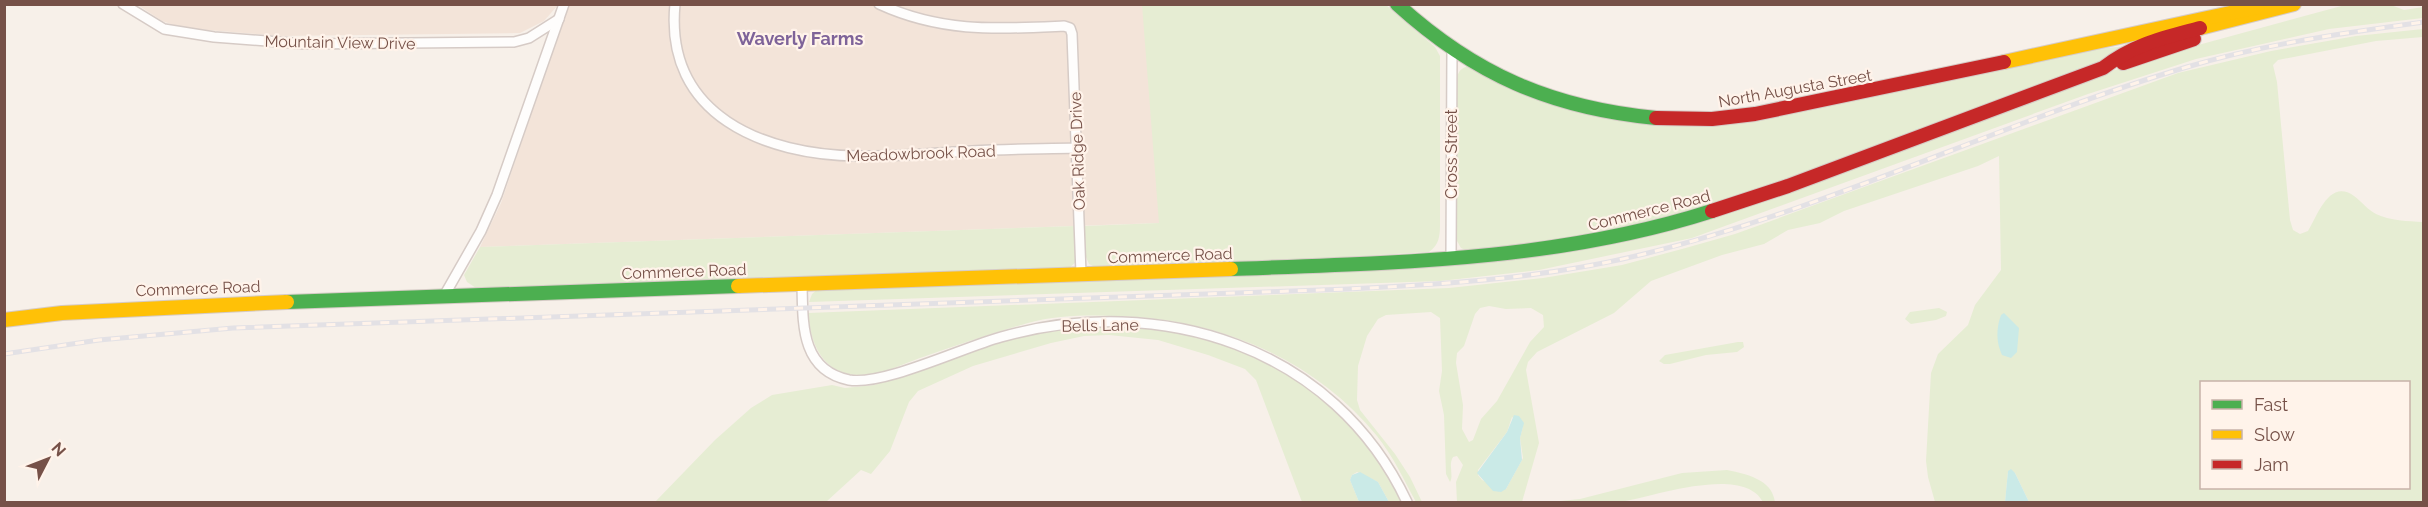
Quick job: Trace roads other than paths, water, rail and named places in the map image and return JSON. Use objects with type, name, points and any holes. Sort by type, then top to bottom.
[{"type":"main road","name":"North Augusta Street","points":[[1398,4],[1421,26],[1452,48],[1509,81],[1562,101],[1625,115],[1694,120],[1741,117],[1790,108],[2251,8],[2294,4]]},
{"type":"main road","name":"Commerce Road","points":[[4,320],[156,306],[1451,260],[1565,247],[1674,224],[1808,179],[2103,68],[2116,58],[2146,42],[2294,4]]},
{"type":"main road","points":[[2103,68],[2201,37],[2233,19]]},
{"type":"main road","name":"North Augusta Street","points":[[2079,47],[2146,42]]},
{"type":"street","name":"Mountain View Drive","points":[[123,4],[150,22],[173,32],[305,44],[514,42],[529,38],[559,19]]},
{"type":"street","points":[[444,296],[490,212],[564,4]]},
{"type":"street","name":"Meadowbrook Road","points":[[675,4],[676,47],[688,81],[713,112],[752,136],[804,150],[858,156],[1077,148]]},
{"type":"street","name":"Oak Ridge Drive","points":[[879,4],[920,20],[960,27],[988,29],[1064,26],[1070,28],[1081,274]]},
{"type":"street","name":"Cross Street","points":[[1451,260],[1452,48]]},
{"type":"street","name":"Bells Lane","points":[[802,284],[804,329],[812,355],[823,367],[849,380],[875,379],[1008,335],[1073,324],[1121,322],[1161,326],[1199,333],[1247,348],[1294,373],[1334,402],[1377,450],[1407,502]]},
{"type":"water","points":[[2004,313],[2019,328],[2017,352],[2011,358],[2002,355],[1998,340],[1999,320]]},
{"type":"water","points":[[1514,415],[1519,416],[1524,423],[1520,438],[1522,460],[1506,489],[1501,492],[1493,491],[1477,473],[1507,432]]},
{"type":"water","points":[[2011,469],[2029,502],[2005,502],[2008,471]]},
{"type":"water","points":[[1360,472],[1378,482],[1389,502],[1359,502],[1350,480],[1352,475]]},
{"type":"railway","points":[[4,354],[99,340],[233,328],[1348,289],[1424,285],[1536,274],[1611,262],[1717,234],[1852,188],[2052,112],[2187,67],[2275,46],[2424,22]]},
{"type":"district","name":"Waverly Farms","points":[[800,39]]}]
